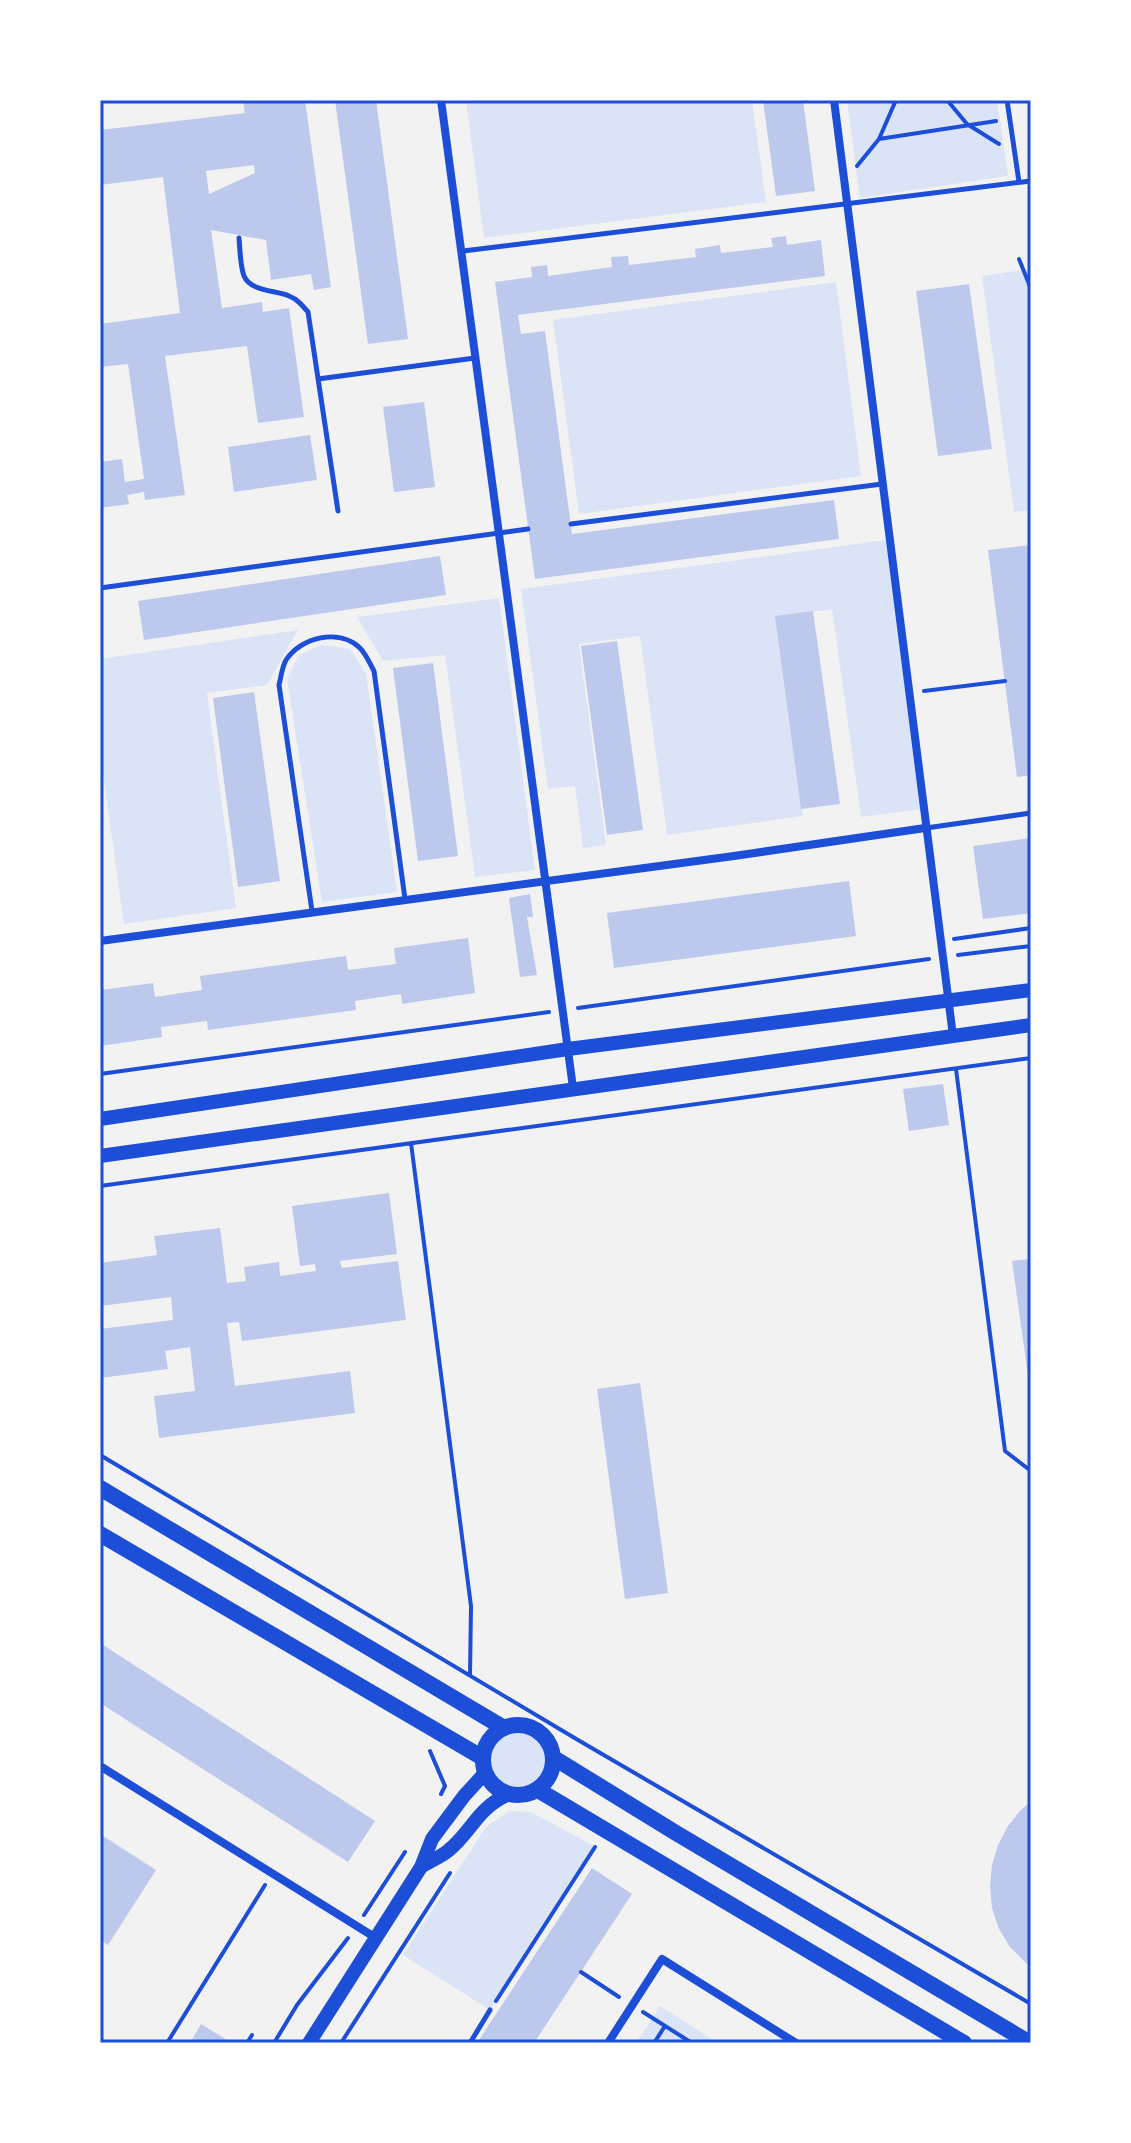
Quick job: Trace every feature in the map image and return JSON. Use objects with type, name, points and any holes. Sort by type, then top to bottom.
[{"type":"main road","points":[[100,1488],[504,1728]]},
{"type":"main road","points":[[100,1534],[484,1766]]},
{"type":"main road","points":[[515,1725],[537,1730],[546,1738],[554,1758],[550,1777],[538,1790],[518,1796],[491,1783],[484,1766],[489,1740],[504,1728],[515,1725]]},
{"type":"main road","points":[[554,1758],[1030,2043]]},
{"type":"main road","points":[[538,1790],[964,2043]]},
{"type":"street","points":[[441,100],[573,1088]]},
{"type":"street","points":[[834,100],[953,1036]]},
{"type":"street","points":[[100,941],[925,828]]},
{"type":"street","points":[[100,1119],[568,1049],[1031,990]]},
{"type":"street","points":[[100,1156],[1031,1025]]},
{"type":"street","points":[[100,1766],[376,1938]]},
{"type":"street","points":[[309,2043],[421,1867],[432,1839],[484,1766]]},
{"type":"street","points":[[421,1867],[449,1850],[494,1800],[509,1794]]},
{"type":"street","points":[[608,2043],[662,1959],[796,2043]]},
{"type":"lane","points":[[1007,100],[1019,182]]},
{"type":"lane","points":[[463,251],[1031,181]]},
{"type":"lane","points":[[239,238],[244,276],[249,282],[261,289],[287,294],[299,301],[308,312],[338,511]]},
{"type":"lane","points":[[318,379],[475,358]]},
{"type":"lane","points":[[571,524],[882,484]]},
{"type":"lane","points":[[100,588],[528,529]]},
{"type":"lane","points":[[312,911],[279,685],[284,662],[300,645],[323,637],[347,639],[362,649],[374,671],[405,899]]},
{"type":"lane","points":[[925,828],[1031,813]]},
{"type":"lane","points":[[470,2043],[490,2010]]},
{"type":"path","points":[[854,170],[879,139],[896,100]]},
{"type":"path","points":[[947,100],[967,124],[1015,154]]},
{"type":"path","points":[[879,139],[1010,119]]},
{"type":"path","points":[[1019,259],[1031,289]]},
{"type":"path","points":[[923,692],[1005,681]]},
{"type":"path","points":[[946,940],[1031,928]]},
{"type":"path","points":[[100,1186],[1031,1058]]},
{"type":"path","points":[[956,1068],[1005,1451],[1031,1471]]},
{"type":"path","points":[[411,1143],[471,1606],[470,1675]]},
{"type":"path","points":[[100,1455],[1031,2004]]},
{"type":"path","points":[[431,1751],[445,1786],[439,1798]]},
{"type":"path","points":[[274,2043],[297,2005],[357,1926],[411,1843]]},
{"type":"path","points":[[490,2010],[596,1847]]},
{"type":"path","points":[[341,2043],[452,1869]]},
{"type":"path","points":[[167,2043],[272,1873]]},
{"type":"path","points":[[535,1941],[540,1946]]},
{"type":"path","points":[[654,2043],[665,2026]]},
{"type":"path","points":[[247,2043],[252,2035]]},
{"type":"shaded area","points":[[466,100],[752,100],[766,202],[484,238]]},
{"type":"shaded area","points":[[847,100],[997,100],[1008,176],[860,198]]},
{"type":"shaded area","points":[[1031,269],[1031,510],[1014,512],[982,276]]},
{"type":"shaded area","points":[[836,282],[861,476],[579,514],[553,320]]},
{"type":"shaded area","points":[[886,540],[923,809],[861,817],[832,609],[776,617],[803,816],[667,835],[640,636],[579,644],[606,845],[583,848],[575,786],[548,789],[521,589]]},
{"type":"shaded area","points":[[499,598],[535,870],[475,877],[445,655],[383,661],[357,617]]},
{"type":"shaded area","points":[[298,630],[267,685],[207,693],[236,908],[124,924],[100,753],[100,659]]},
{"type":"shaded area","points":[[321,645],[350,649],[366,673],[397,892],[322,902],[287,679],[299,655]]},
{"type":"shaded area","points":[[519,1733],[539,1741],[547,1761],[539,1781],[519,1789],[499,1781],[491,1761],[499,1741]]},
{"type":"shaded area","points":[[509,1811],[531,1812],[596,1847],[490,2010],[403,1955],[486,1827]]},
{"type":"shaded area","points":[[660,2006],[718,2043],[636,2043]]},
{"type":"building","points":[[243,100],[305,100],[331,287],[314,290],[311,274],[271,280],[266,240],[211,230],[222,308],[262,302],[263,312],[289,308],[304,417],[258,423],[247,346],[165,356],[185,495],[145,500],[144,492],[127,495],[129,504],[100,508],[100,462],[122,459],[125,482],[144,479],[128,364],[100,367],[100,324],[180,313],[163,177],[100,185],[100,130],[245,113]],"holes":[[[254,165],[255,173],[209,194],[206,171]]]},
{"type":"building","points":[[335,100],[376,100],[408,339],[368,344]]},
{"type":"building","points":[[763,100],[803,100],[815,191],[776,196]]},
{"type":"building","points":[[786,236],[787,245],[821,240],[825,276],[518,315],[521,334],[545,331],[572,534],[834,500],[839,539],[535,579],[495,282],[532,277],[531,267],[547,265],[548,276],[612,267],[611,257],[628,256],[629,265],[696,257],[695,249],[720,245],[721,253],[773,247],[771,238]]},
{"type":"building","points":[[969,284],[992,449],[938,456],[916,291]]},
{"type":"building","points":[[424,402],[435,487],[394,492],[383,407]]},
{"type":"building","points":[[310,435],[317,480],[234,492],[228,447]]},
{"type":"building","points":[[1031,545],[1031,775],[1017,777],[988,550]]},
{"type":"building","points":[[440,556],[446,595],[144,640],[138,601]]},
{"type":"building","points":[[813,611],[840,804],[801,809],[775,616]]},
{"type":"building","points":[[617,641],[643,830],[607,835],[581,646]]},
{"type":"building","points":[[433,663],[458,856],[418,861],[393,668]]},
{"type":"building","points":[[254,692],[280,881],[238,887],[213,698]]},
{"type":"building","points":[[1031,838],[1031,913],[983,919],[973,846]]},
{"type":"building","points":[[849,881],[856,936],[614,968],[607,913]]},
{"type":"building","points":[[530,894],[533,917],[527,917],[537,975],[520,977],[509,898]]},
{"type":"building","points":[[468,938],[475,993],[402,1004],[401,994],[355,1001],[356,1010],[208,1030],[207,1021],[161,1027],[162,1037],[100,1046],[100,990],[153,983],[155,997],[202,990],[200,976],[346,956],[348,970],[396,964],[394,948]]},
{"type":"building","points":[[943,1084],[949,1125],[909,1131],[903,1089]]},
{"type":"building","points":[[389,1193],[397,1254],[340,1261],[342,1268],[398,1261],[406,1320],[242,1341],[239,1322],[227,1323],[235,1386],[350,1371],[355,1413],[159,1438],[154,1396],[195,1391],[190,1347],[165,1351],[168,1369],[100,1378],[100,1329],[173,1320],[171,1297],[100,1306],[100,1263],[157,1255],[154,1236],[220,1228],[227,1283],[246,1281],[244,1267],[279,1262],[280,1276],[316,1271],[315,1264],[300,1266],[292,1206]]},
{"type":"building","points":[[1031,1259],[1031,1383],[1029,1383],[1012,1261]]},
{"type":"building","points":[[640,1383],[668,1593],[625,1599],[597,1389]]},
{"type":"building","points":[[100,1643],[375,1821],[348,1862],[100,1703]]},
{"type":"building","points":[[1031,1801],[1031,1968],[1010,1947],[999,1929],[992,1908],[990,1887],[998,1845],[1008,1826]]},
{"type":"building","points":[[100,1834],[156,1870],[108,1945],[100,1940]]},
{"type":"building","points":[[592,1868],[632,1894],[534,2043],[477,2043]]},
{"type":"building","points":[[201,2024],[232,2043],[190,2043]]}]
